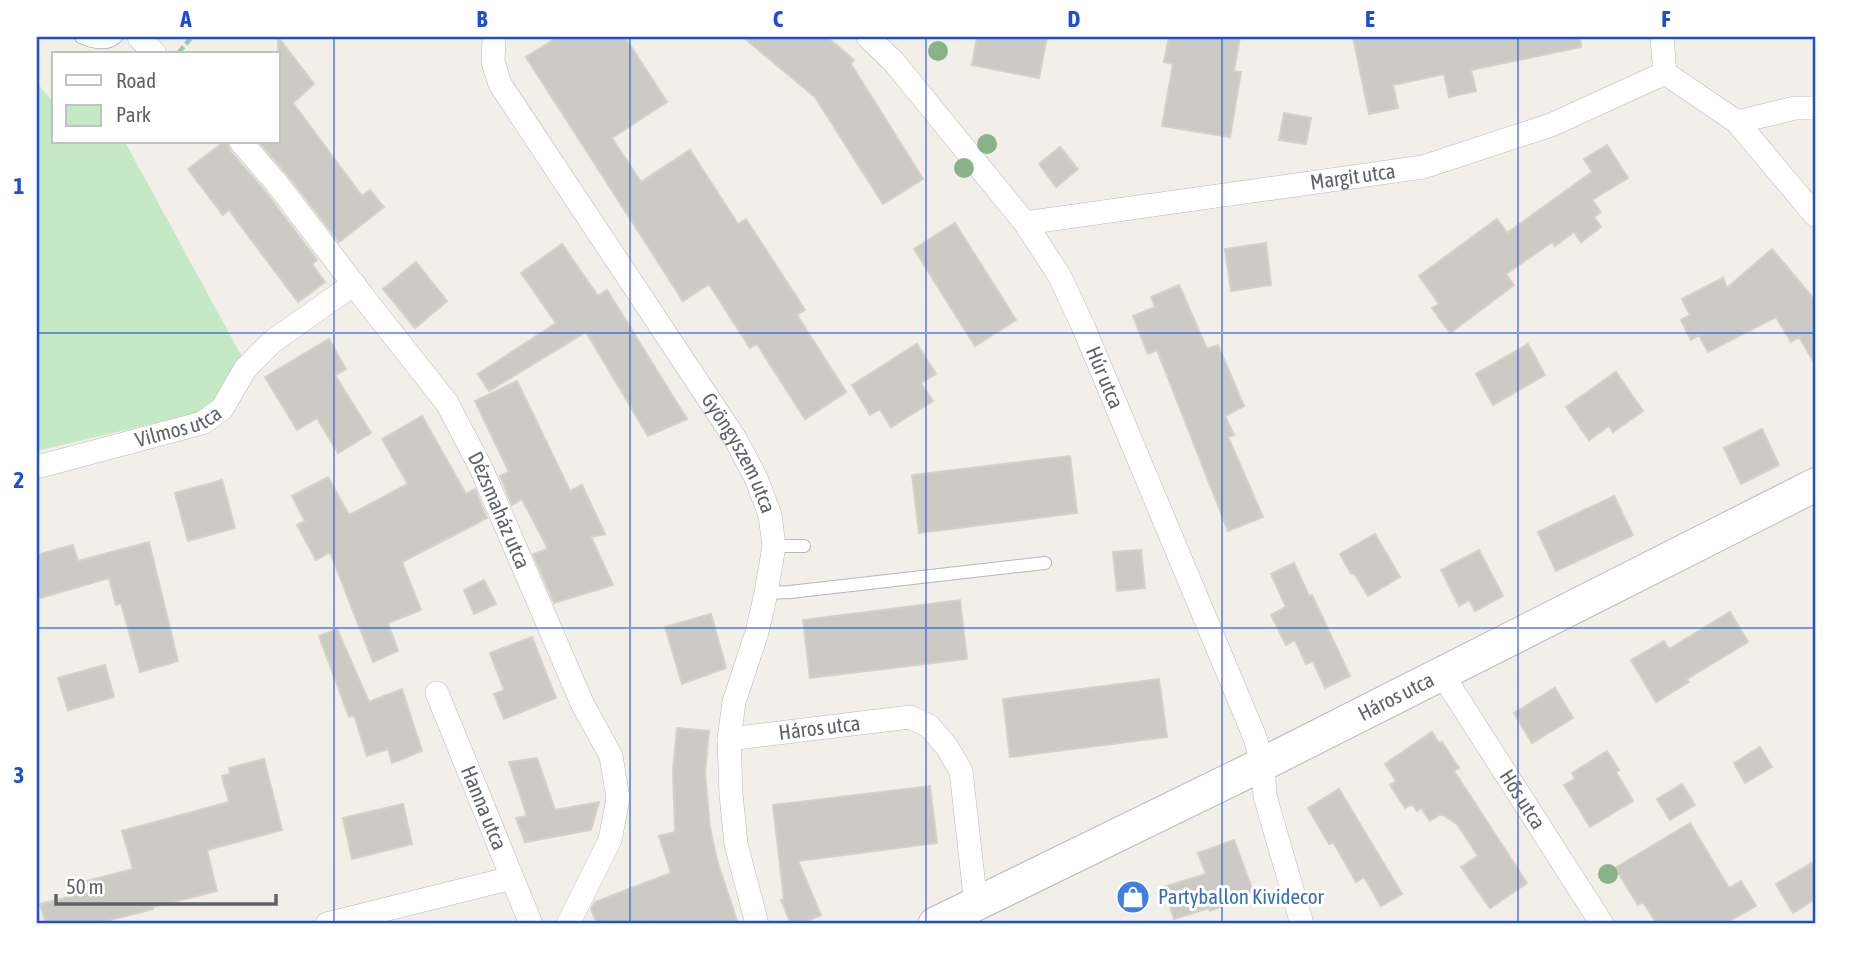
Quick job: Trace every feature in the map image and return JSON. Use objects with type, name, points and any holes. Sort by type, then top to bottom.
[{"type":"street","points":[[139,37],[153,52]]},
{"type":"street","name":"Gyöngyszem utca","points":[[494,37],[493,62],[500,84],[736,440],[756,478],[770,515],[774,546],[766,593],[757,632],[734,702],[729,739],[736,844],[757,924]]},
{"type":"street","name":"Húr utca","points":[[868,37],[894,62],[1025,223],[1059,275],[1083,326],[1254,735],[1263,764],[1265,796],[1302,924]]},
{"type":"street","points":[[1662,37],[1665,73],[1737,122],[1815,215]]},
{"type":"street","name":"Margit utca","points":[[1025,223],[1423,167],[1551,125],[1665,73]]},
{"type":"street","points":[[1737,122],[1795,108],[1815,108]]},
{"type":"street","name":"Dézsmaház utca","points":[[243,144],[275,181],[446,402],[481,468],[582,703],[611,756],[618,797],[610,840],[568,924]]},
{"type":"street","name":"Vilmos utca","points":[[37,467],[202,424],[222,409],[245,369],[274,341],[354,284]]},
{"type":"street","name":"Háros utca","points":[[935,924],[1263,764],[1815,485]]},
{"type":"street","name":"Hős utca","points":[[1442,674],[1602,924]]},
{"type":"street","name":"Hanna utca","points":[[438,693],[531,924]]},
{"type":"street","name":"Háros utca","points":[[729,739],[911,717],[929,726],[947,747],[961,771],[976,905]]},
{"type":"street","points":[[327,924],[512,878]]},
{"type":"lane","points":[[81,37],[94,43],[111,41],[116,37]]},
{"type":"lane","points":[[774,546],[804,546]]},
{"type":"lane","points":[[766,593],[1045,563]]},
{"type":"path","points":[[179,52],[192,37]]},
{"type":"green space","points":[[37,83],[52,101],[52,144],[126,144],[242,357],[217,397],[197,413],[37,451]]},
{"type":"building","points":[[278,37],[314,84],[293,103],[362,196],[370,190],[384,207],[339,242],[261,144],[280,144]]},
{"type":"building","points":[[558,37],[625,37],[667,102],[612,138],[641,182],[690,150],[738,224],[746,219],[805,310],[797,315],[846,392],[805,419],[757,344],[750,348],[709,284],[683,301],[526,57]]},
{"type":"building","points":[[743,37],[827,37],[854,60],[851,64],[923,179],[883,204],[815,97]]},
{"type":"building","points":[[977,37],[1047,37],[1039,78],[972,65]]},
{"type":"building","points":[[1169,37],[1240,37],[1234,71],[1241,72],[1230,137],[1162,126],[1173,64],[1164,62]]},
{"type":"building","points":[[1353,37],[1580,37],[1581,47],[1471,70],[1476,91],[1449,97],[1444,74],[1393,85],[1398,108],[1369,114]]},
{"type":"building","points":[[1284,113],[1311,118],[1306,144],[1279,140]]},
{"type":"building","points":[[221,144],[228,144],[230,151],[264,190],[317,260],[312,264],[325,282],[298,302],[229,210],[223,215],[188,169]]},
{"type":"building","points":[[1607,145],[1628,178],[1592,200],[1601,212],[1594,217],[1601,227],[1581,242],[1574,232],[1555,246],[1552,242],[1506,274],[1514,285],[1450,333],[1432,308],[1439,304],[1419,276],[1497,219],[1507,233],[1592,172],[1584,159]]},
{"type":"building","points":[[1060,147],[1078,169],[1056,187],[1039,164]]},
{"type":"building","points":[[955,223],[1016,320],[975,346],[914,249]]},
{"type":"building","points":[[1266,243],[1271,285],[1231,291],[1225,249]]},
{"type":"building","points":[[562,244],[598,296],[607,290],[687,419],[648,436],[586,332],[489,391],[478,374],[556,323],[521,273]]},
{"type":"building","points":[[1772,249],[1815,300],[1815,364],[1799,337],[1791,342],[1776,317],[1708,352],[1699,335],[1691,340],[1681,320],[1690,315],[1682,299],[1723,278],[1727,288]]},
{"type":"building","points":[[416,262],[447,301],[415,328],[383,289]]},
{"type":"building","points":[[1179,285],[1207,349],[1218,345],[1244,406],[1225,416],[1234,435],[1228,437],[1263,517],[1228,531],[1157,350],[1148,354],[1133,316],[1155,307],[1151,297]]},
{"type":"building","points":[[329,339],[346,369],[335,375],[371,433],[338,453],[317,418],[297,430],[265,377]]},
{"type":"building","points":[[917,344],[936,374],[921,383],[933,401],[891,427],[880,409],[870,415],[852,385]]},
{"type":"building","points":[[1528,344],[1545,375],[1493,405],[1476,374]]},
{"type":"building","points":[[1616,372],[1643,411],[1613,432],[1609,426],[1589,440],[1566,407]]},
{"type":"building","points":[[517,381],[570,491],[582,485],[605,534],[591,537],[613,585],[554,603],[533,554],[548,549],[522,499],[512,505],[500,476],[509,472],[475,401]]},
{"type":"building","points":[[422,416],[466,494],[475,489],[487,518],[402,562],[421,610],[388,623],[398,651],[373,662],[330,552],[316,560],[297,525],[305,521],[292,496],[328,477],[349,515],[408,484],[382,439]]},
{"type":"building","points":[[1762,429],[1779,465],[1741,484],[1724,448]]},
{"type":"building","points":[[1070,456],[1077,513],[919,533],[912,475]]},
{"type":"building","points":[[222,480],[235,528],[188,541],[175,493]]},
{"type":"building","points":[[1614,496],[1633,535],[1556,571],[1538,532]]},
{"type":"building","points":[[1375,534],[1400,577],[1368,596],[1340,554]]},
{"type":"building","points":[[149,542],[178,661],[140,672],[121,603],[116,605],[109,578],[37,599],[37,555],[73,545],[78,561]]},
{"type":"building","points":[[1141,550],[1145,588],[1117,591],[1113,552]]},
{"type":"building","points":[[1479,550],[1503,596],[1475,611],[1469,600],[1459,606],[1441,570]]},
{"type":"building","points":[[1294,563],[1350,676],[1325,688],[1313,661],[1306,664],[1295,640],[1286,645],[1271,615],[1286,607],[1271,574]]},
{"type":"building","points":[[484,580],[496,604],[474,614],[464,590]]},
{"type":"building","points":[[960,600],[967,659],[810,678],[803,620]]},
{"type":"building","points":[[1730,612],[1748,642],[1687,679],[1689,682],[1656,702],[1631,660],[1664,641],[1669,649]]},
{"type":"building","points":[[711,614],[726,668],[682,684],[665,627]]},
{"type":"building","points":[[337,629],[369,702],[402,689],[422,751],[392,763],[388,749],[367,756],[354,715],[349,717],[319,636]]},
{"type":"building","points":[[532,637],[556,698],[504,719],[494,694],[504,690],[490,653]]},
{"type":"building","points":[[105,665],[114,697],[68,710],[58,678]]},
{"type":"building","points":[[1159,679],[1167,737],[1010,757],[1003,699]]},
{"type":"building","points":[[1555,688],[1573,718],[1532,743],[1514,713]]},
{"type":"building","points":[[677,728],[709,731],[705,773],[710,828],[717,860],[738,924],[597,924],[591,909],[595,902],[671,873],[659,836],[675,832],[673,771]]},
{"type":"building","points":[[1432,732],[1459,768],[1454,771],[1527,883],[1490,908],[1461,867],[1478,856],[1457,824],[1441,814],[1430,821],[1421,808],[1417,811],[1412,804],[1405,808],[1390,785],[1396,781],[1385,764]]},
{"type":"building","points":[[1760,747],[1772,767],[1745,783],[1734,763]]},
{"type":"building","points":[[1607,751],[1633,801],[1590,827],[1564,785],[1575,779],[1572,773]]},
{"type":"building","points":[[537,758],[555,810],[599,802],[591,830],[525,842],[516,818],[527,816],[509,762]]},
{"type":"building","points":[[264,759],[282,830],[207,850],[217,891],[95,924],[46,924],[40,904],[89,892],[87,881],[133,869],[122,831],[229,802],[222,776],[230,774],[229,768]]},
{"type":"building","points":[[1682,784],[1695,805],[1670,820],[1657,799]]},
{"type":"building","points":[[930,786],[937,843],[798,861],[821,915],[800,924],[791,924],[781,900],[784,899],[773,805]]},
{"type":"building","points":[[1339,789],[1402,894],[1381,906],[1364,877],[1356,882],[1333,842],[1329,844],[1308,808]]},
{"type":"building","points":[[403,804],[412,844],[352,859],[343,818]]},
{"type":"building","points":[[1690,823],[1729,888],[1741,881],[1756,906],[1724,924],[1657,924],[1643,902],[1638,905],[1615,868]]},
{"type":"building","points":[[1234,840],[1254,894],[1210,911],[1209,908],[1174,919],[1164,887],[1206,874],[1198,853]]},
{"type":"building","points":[[1815,861],[1815,899],[1793,913],[1776,884]]},
{"type":"place","name":"Partyballon Kividecor","points":[[1133,897]]}]
